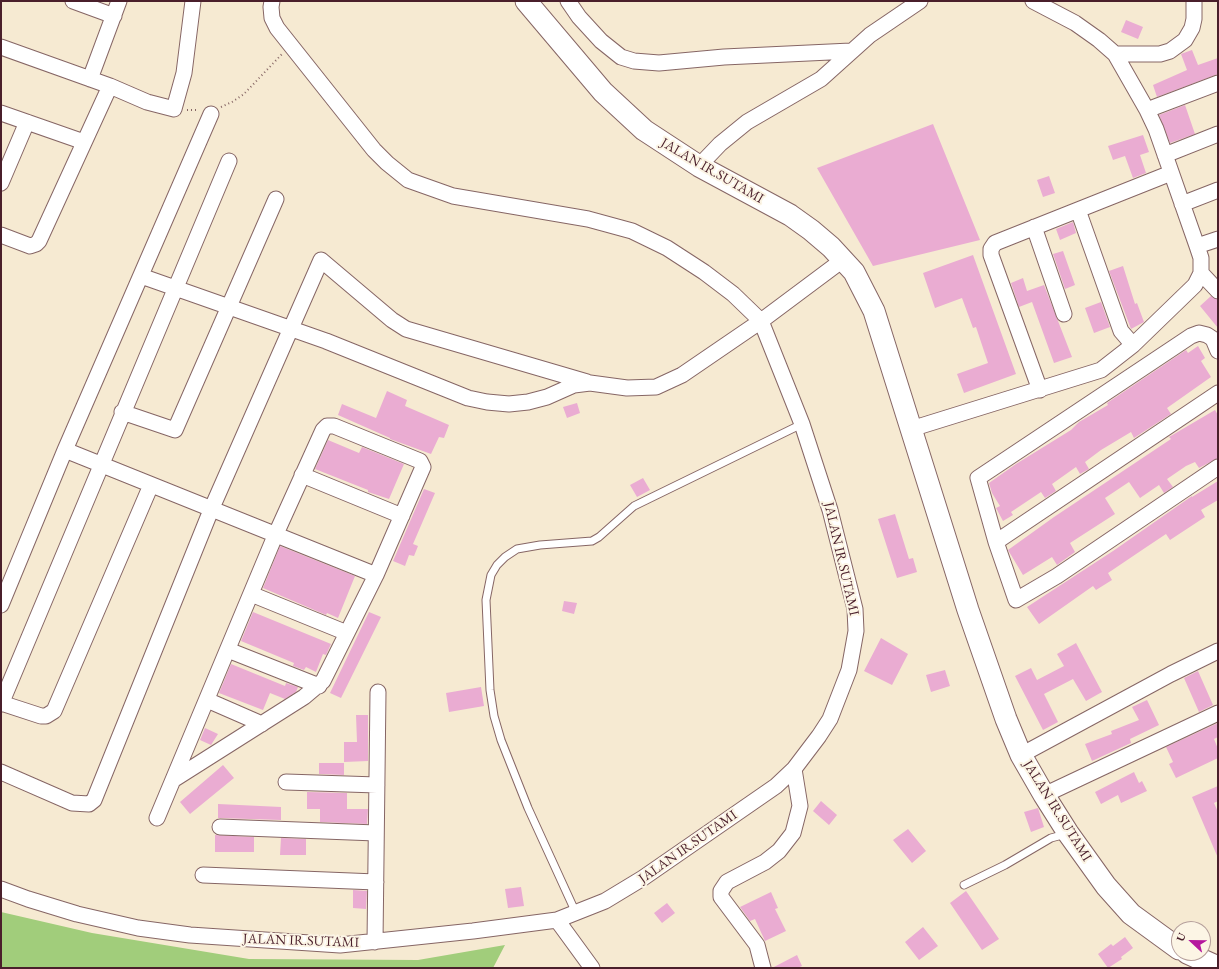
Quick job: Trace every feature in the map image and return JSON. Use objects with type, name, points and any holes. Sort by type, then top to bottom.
[{"type":"street","points":[[73,1],[114,16]]},
{"type":"street","points":[[90,79],[119,1]]},
{"type":"street","points":[[1,47],[110,86],[147,102],[174,109],[184,73],[193,1]]},
{"type":"street","points":[[272,1],[272,18],[277,28],[374,150],[408,180],[453,196],[588,220],[632,231],[667,248],[704,272],[733,294],[761,321]]},
{"type":"street","name":"JALAN IR.SUTAMI","points":[[526,1],[603,92],[644,130],[699,166],[790,215],[811,230],[844,259],[858,278],[874,311],[968,610],[1006,719],[1021,755],[1068,833],[1106,886],[1131,914],[1171,943]]},
{"type":"street","points":[[568,1],[579,17],[600,40],[621,57],[634,61],[659,63],[724,57],[851,51]]},
{"type":"street","points":[[699,166],[720,144],[740,127],[834,70],[851,51],[875,32],[920,1]]},
{"type":"street","points":[[911,429],[1101,370],[1133,345],[1186,294],[1195,285],[1201,273],[1201,258],[1165,155],[1147,110],[1115,54],[1099,40],[1075,23],[1033,1]]},
{"type":"street","points":[[1115,54],[1160,54],[1170,51],[1185,40],[1192,28],[1194,19],[1194,1]]},
{"type":"street","points":[[1147,110],[1218,83]]},
{"type":"street","points":[[1,235],[30,246],[36,244],[110,86]]},
{"type":"street","points":[[1,605],[65,450],[141,276],[210,111]]},
{"type":"street","points":[[1,113],[84,142]]},
{"type":"street","points":[[1,183],[27,122]]},
{"type":"street","points":[[1165,155],[1218,134]]},
{"type":"street","points":[[151,486],[54,711],[46,716],[41,716],[1,704],[228,161]]},
{"type":"street","points":[[1040,390],[991,255],[991,249],[995,242],[1171,173]]},
{"type":"street","points":[[1182,204],[1218,190]]},
{"type":"street","points":[[122,412],[175,430],[276,199]]},
{"type":"street","points":[[1078,210],[1121,331],[1133,345]]},
{"type":"street","points":[[1034,227],[1064,314]]},
{"type":"street","points":[[1197,246],[1218,239]]},
{"type":"street","points":[[1,772],[72,803],[89,804],[94,800],[211,510],[321,260],[392,320],[406,329],[590,383],[627,388],[656,387],[682,375],[761,321],[844,259]]},
{"type":"street","points":[[1201,273],[1218,290]]},
{"type":"street","points":[[141,276],[291,329],[468,398],[487,402],[528,402],[574,385],[590,383]]},
{"type":"street","name":"JALAN IR.SUTAMI","points":[[1,889],[77,914],[138,928],[190,935],[294,943],[340,945],[375,942],[557,920],[576,914],[605,901],[643,878],[776,786],[794,769],[819,736],[841,694],[852,656],[856,631],[855,609],[830,510],[802,424],[761,321]]},
{"type":"street","points":[[1218,351],[1213,339],[1207,335],[1199,333],[1191,336],[978,478],[996,542],[1016,600],[1057,576],[1218,467]]},
{"type":"street","points":[[996,542],[1218,393]]},
{"type":"street","points":[[157,818],[251,594],[322,430],[331,425],[417,459],[422,463],[423,468],[376,575],[319,686],[173,780]]},
{"type":"street","points":[[65,450],[151,486],[376,575]]},
{"type":"street","points":[[302,475],[402,516]]},
{"type":"street","points":[[251,594],[347,633]]},
{"type":"street","points":[[228,650],[319,686]]},
{"type":"street","points":[[1021,755],[1171,674],[1218,651]]},
{"type":"street","points":[[375,942],[378,692]]},
{"type":"street","points":[[207,700],[262,724]]},
{"type":"street","points":[[1044,795],[1218,713]]},
{"type":"street","points":[[763,968],[757,945],[721,897],[721,891],[727,882],[760,865],[779,851],[793,833],[800,806],[794,769]]},
{"type":"street","points":[[286,782],[377,785]]},
{"type":"street","points":[[220,827],[376,833]]},
{"type":"street","points":[[203,875],[376,882]]},
{"type":"street","points":[[557,920],[592,968]]},
{"type":"street","points":[[1205,961],[1218,967]]},
{"type":"lane","points":[[576,914],[526,801],[501,740],[494,716],[490,690],[486,600],[491,575],[497,565],[505,557],[517,549],[540,545],[592,541],[600,537],[617,519],[634,506],[802,424]]},
{"type":"lane","points":[[964,886],[1005,866],[1051,838],[1068,833]]},
{"type":"path","points":[[174,109],[210,111],[232,102],[244,94],[292,46]]},
{"type":"green space","points":[[1,912],[92,933],[249,959],[418,960],[505,945],[493,968],[1,968]]},
{"type":"building","points":[[1126,20],[1143,27],[1138,39],[1121,32]]},
{"type":"building","points":[[1192,50],[1198,65],[1218,58],[1218,74],[1157,97],[1153,85],[1187,70],[1181,54]]},
{"type":"building","points":[[1185,105],[1195,134],[1170,143],[1159,115]]},
{"type":"building","points":[[933,124],[980,240],[873,266],[817,168]]},
{"type":"building","points":[[1143,135],[1149,152],[1140,155],[1146,173],[1133,178],[1125,156],[1113,160],[1108,146]]},
{"type":"building","points":[[1049,176],[1055,193],[1043,197],[1037,180]]},
{"type":"building","points":[[1073,222],[1076,233],[1060,240],[1056,229]]},
{"type":"building","points":[[1063,251],[1075,285],[1065,289],[1053,254]]},
{"type":"building","points":[[973,255],[1016,374],[964,393],[957,374],[988,363],[976,327],[973,328],[962,298],[935,308],[923,273]]},
{"type":"building","points":[[1123,266],[1135,304],[1137,303],[1144,322],[1131,329],[1109,271]]},
{"type":"building","points":[[1023,278],[1027,291],[1044,285],[1072,357],[1054,363],[1032,302],[1019,307],[1011,283]]},
{"type":"building","points":[[1211,296],[1218,300],[1218,328],[1200,306]]},
{"type":"building","points":[[1101,302],[1110,327],[1094,333],[1085,308]]},
{"type":"building","points":[[1198,346],[1205,358],[1201,361],[1211,377],[1167,408],[1171,414],[1134,438],[1131,432],[1101,450],[1085,462],[1089,469],[1080,474],[1076,467],[1052,484],[1056,491],[1045,498],[1041,492],[1011,512],[1013,515],[1003,521],[996,508],[1000,506],[992,493],[989,483],[1016,464],[1071,430],[1079,422],[1108,405],[1107,403],[1186,350],[1188,353]]},
{"type":"building","points":[[387,391],[407,400],[405,406],[449,425],[444,438],[439,437],[431,454],[390,439],[338,415],[342,404],[376,418]]},
{"type":"building","points":[[577,403],[580,413],[567,418],[563,407]]},
{"type":"building","points":[[1215,410],[1218,415],[1218,458],[1199,468],[1195,462],[1186,466],[1167,479],[1173,487],[1164,493],[1159,485],[1140,498],[1129,482],[1105,498],[1115,514],[1070,543],[1075,552],[1057,565],[1052,557],[1023,575],[1008,550],[1054,517],[1171,439],[1169,437]]},
{"type":"building","points":[[328,440],[359,453],[362,447],[404,464],[389,499],[368,492],[368,490],[315,469]]},
{"type":"building","points":[[643,478],[650,490],[637,497],[630,485]]},
{"type":"building","points":[[1218,481],[1218,500],[1201,510],[1205,517],[1170,540],[1166,534],[1108,573],[1112,580],[1096,590],[1093,586],[1039,624],[1027,607],[1113,551],[1192,496]]},
{"type":"building","points":[[424,489],[435,493],[413,544],[418,546],[414,556],[409,555],[405,566],[393,561]]},
{"type":"building","points":[[895,514],[909,559],[913,558],[917,572],[897,578],[878,519]]},
{"type":"building","points":[[280,546],[355,576],[338,618],[327,613],[326,615],[263,588]]},
{"type":"building","points":[[564,601],[577,603],[574,614],[562,611]]},
{"type":"building","points":[[253,612],[331,644],[326,655],[323,654],[316,672],[306,667],[304,670],[293,666],[294,663],[241,641]]},
{"type":"building","points":[[369,612],[381,617],[341,698],[330,693]]},
{"type":"building","points":[[881,638],[908,654],[892,685],[864,671]]},
{"type":"building","points":[[1076,643],[1102,692],[1086,701],[1073,679],[1044,694],[1058,722],[1043,730],[1015,676],[1031,668],[1037,680],[1064,666],[1057,654]]},
{"type":"building","points":[[231,664],[285,686],[286,683],[298,687],[296,692],[285,699],[270,693],[263,710],[219,693]]},
{"type":"building","points":[[945,670],[950,686],[931,692],[926,675]]},
{"type":"building","points":[[1198,671],[1213,705],[1199,712],[1184,678]]},
{"type":"building","points":[[481,687],[484,706],[449,712],[446,693]]},
{"type":"building","points":[[1147,700],[1159,725],[1130,739],[1131,743],[1092,761],[1085,744],[1112,734],[1111,731],[1139,720],[1132,707]]},
{"type":"building","points":[[356,715],[368,715],[368,761],[344,762],[344,742],[357,742]]},
{"type":"building","points":[[1218,723],[1218,737],[1214,739],[1218,749],[1218,758],[1176,778],[1169,764],[1173,762],[1166,747]]},
{"type":"building","points":[[205,728],[218,734],[211,745],[200,740]]},
{"type":"building","points":[[319,763],[344,763],[344,775],[319,774]]},
{"type":"building","points":[[223,765],[234,778],[190,814],[180,802]]},
{"type":"building","points":[[1134,772],[1139,783],[1142,781],[1147,791],[1121,803],[1118,795],[1101,804],[1095,792]]},
{"type":"building","points":[[1218,786],[1218,801],[1214,803],[1218,812],[1218,858],[1192,797]]},
{"type":"building","points":[[307,792],[347,793],[347,809],[368,809],[367,824],[320,822],[320,809],[307,809]]},
{"type":"building","points":[[821,801],[837,815],[829,825],[813,811]]},
{"type":"building","points":[[218,804],[281,807],[281,820],[218,818]]},
{"type":"building","points":[[1038,808],[1044,827],[1031,832],[1024,812]]},
{"type":"building","points":[[908,829],[926,851],[912,863],[893,840]]},
{"type":"building","points":[[215,835],[254,837],[254,852],[215,852]]},
{"type":"building","points":[[281,838],[306,839],[306,855],[280,855]]},
{"type":"building","points":[[521,887],[524,906],[508,908],[505,889]]},
{"type":"building","points":[[353,890],[367,891],[366,909],[353,908]]},
{"type":"building","points":[[966,891],[999,939],[982,950],[950,903]]},
{"type":"building","points":[[771,892],[778,908],[775,909],[786,931],[765,941],[755,919],[750,921],[740,907]]},
{"type":"building","points":[[667,903],[675,913],[662,923],[654,913]]},
{"type":"building","points":[[923,927],[938,946],[919,960],[905,942]]},
{"type":"building","points":[[1125,937],[1133,948],[1121,957],[1122,959],[1108,968],[1098,954],[1111,944],[1113,946]]},
{"type":"building","points":[[797,955],[802,966],[797,968],[772,968]]}]
